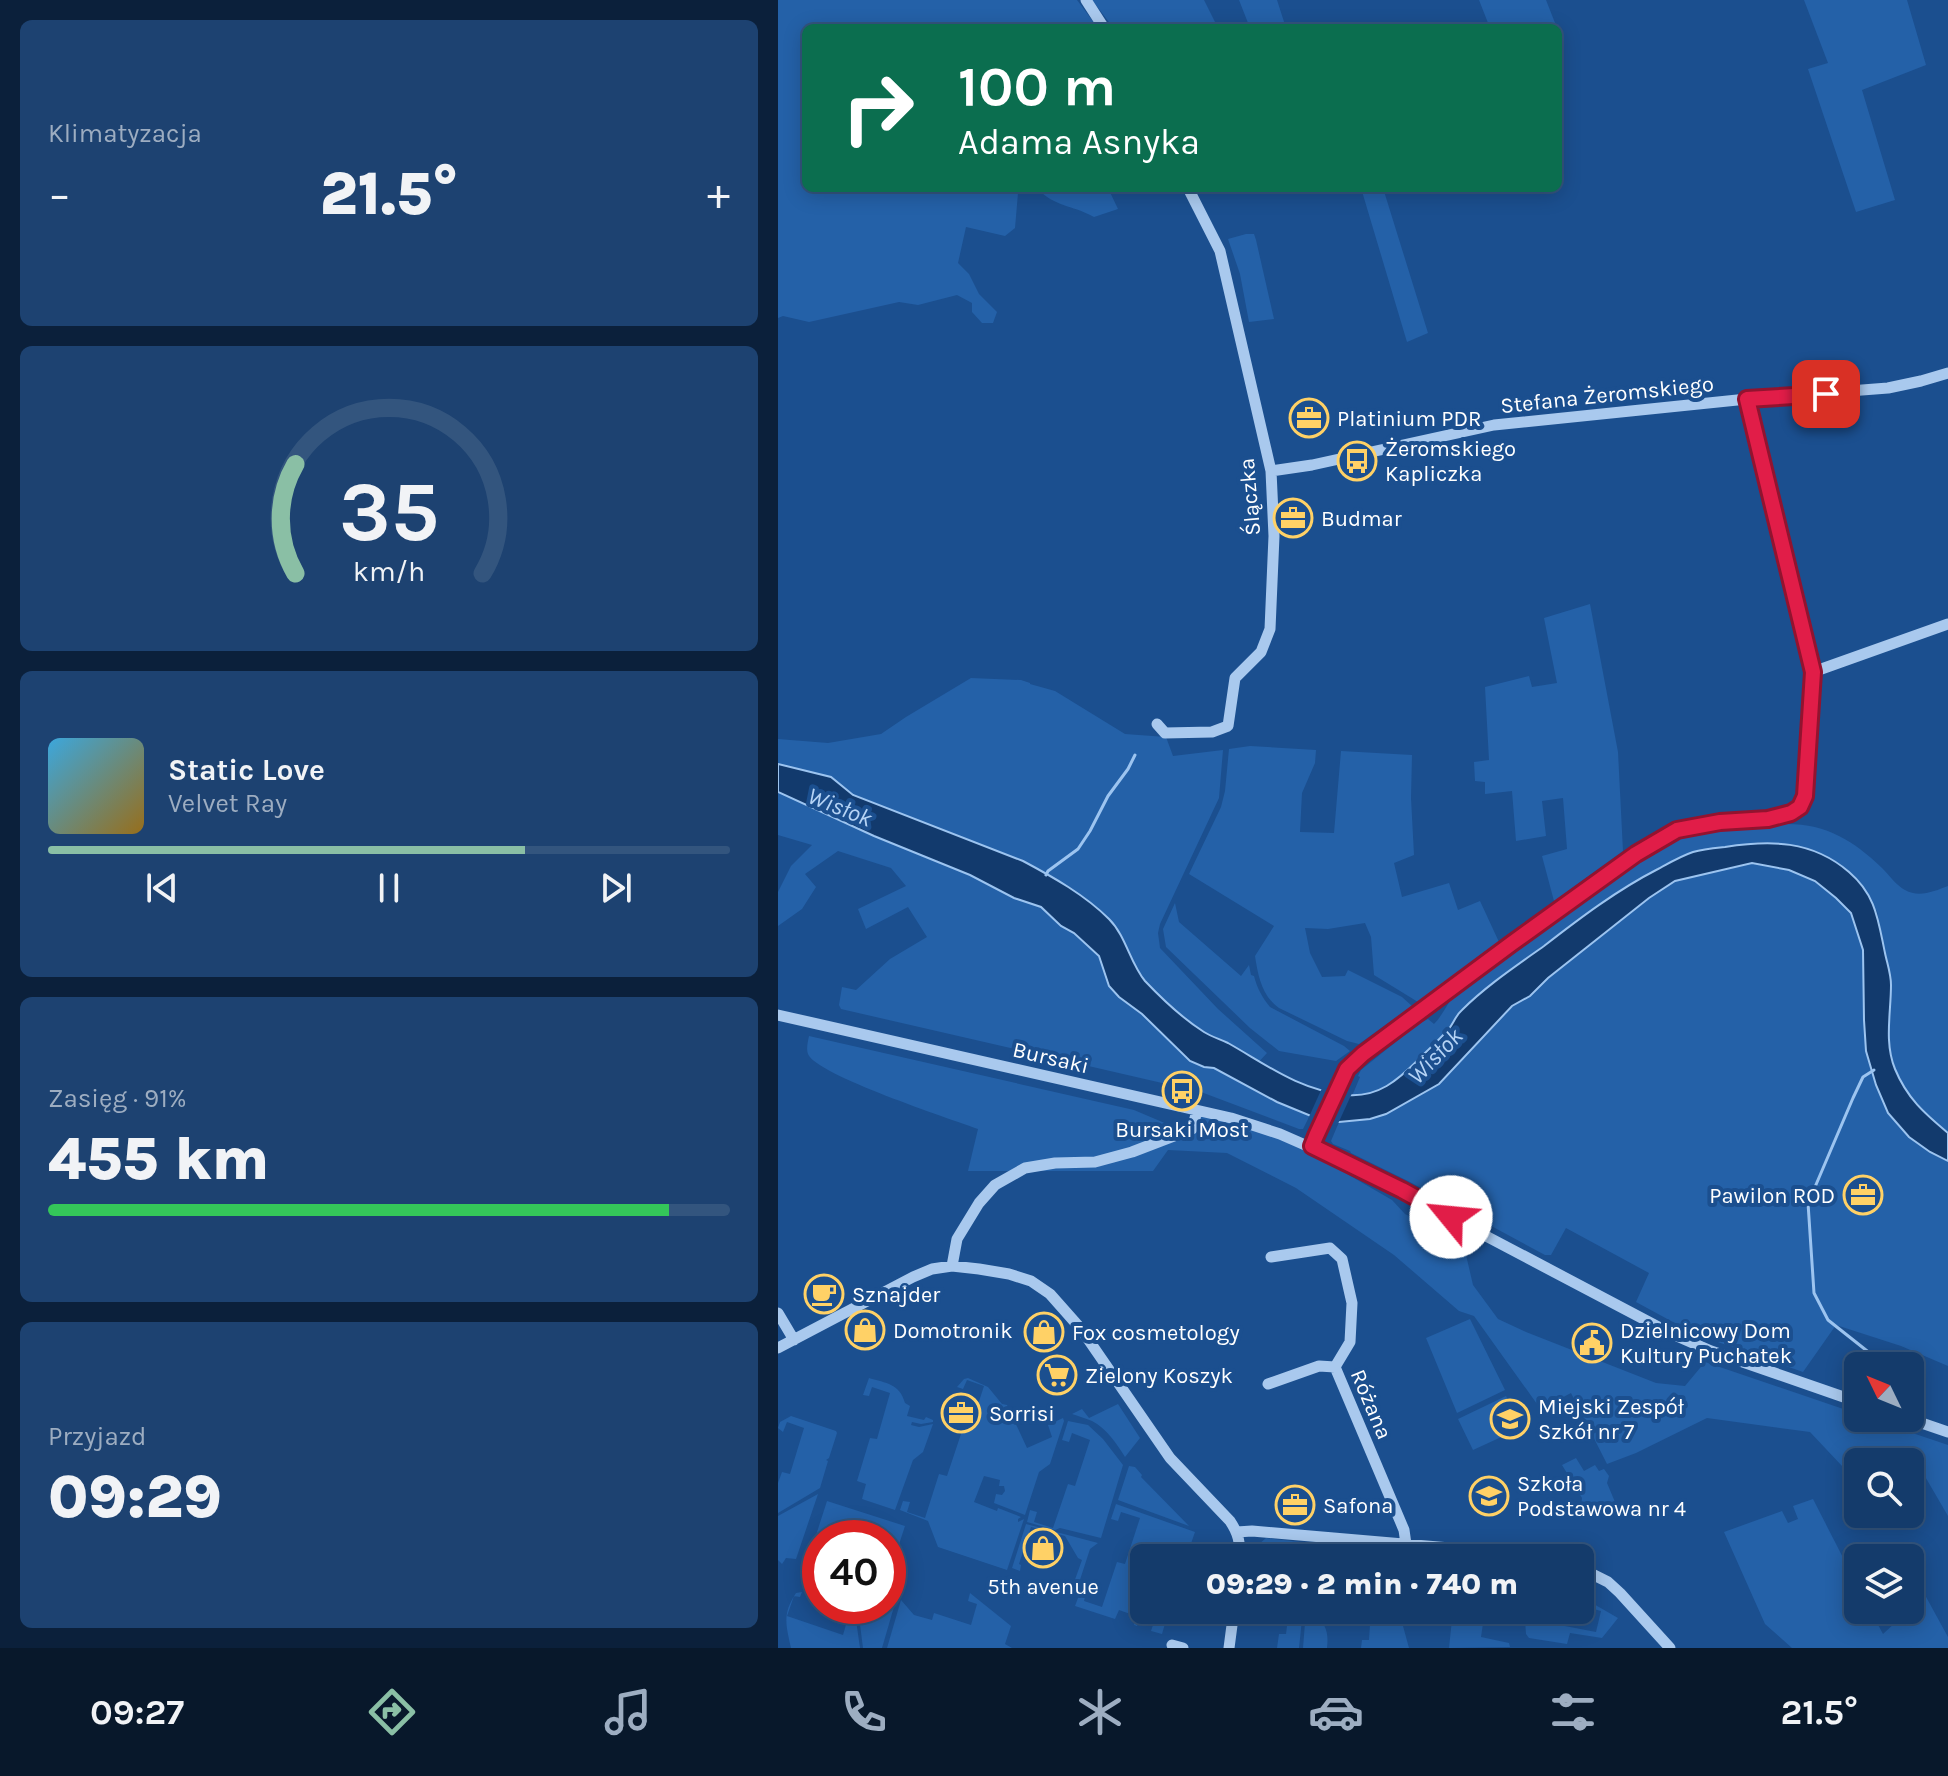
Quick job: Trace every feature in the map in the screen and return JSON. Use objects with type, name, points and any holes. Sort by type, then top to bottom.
[{"type":"street","points":[[1086,0],[1101,24]]},
{"type":"street","name":"Ślączka","points":[[1157,724],[1165,733],[1212,732],[1228,726],[1235,678],[1261,652],[1270,629],[1274,536],[1271,471],[1220,251],[1190,192]]},
{"type":"street","name":"Stefana Żeromskiego","points":[[1271,471],[1312,465],[1494,425],[1888,388],[1948,373]]},
{"type":"street","points":[[1314,1141],[1347,1069],[1363,1054],[1636,854],[1677,830],[1720,822],[1768,819],[1791,813],[1800,807],[1805,796],[1813,672],[1747,399]]},
{"type":"street","points":[[1813,672],[1948,624]]},
{"type":"street","name":"Bursaki","points":[[778,1015],[1231,1118],[1314,1141],[1670,1333],[1733,1359],[1844,1397]]},
{"type":"street","points":[[952,1266],[961,1230],[995,1185],[1025,1168],[1055,1163],[1095,1162],[1132,1152],[1192,1129],[1197,1111]]},
{"type":"street","name":"Różana","points":[[1271,1257],[1330,1248],[1342,1259],[1352,1303],[1350,1342],[1335,1367],[1404,1530],[1406,1544]]},
{"type":"street","points":[[778,1348],[932,1269],[952,1266],[1009,1274],[1031,1281],[1050,1294],[1081,1329],[1170,1458],[1230,1521],[1239,1544]]},
{"type":"street","points":[[778,1313],[794,1340]]},
{"type":"street","points":[[1268,1384],[1319,1366],[1335,1367]]},
{"type":"street","points":[[1924,1424],[1948,1432]]},
{"type":"street","points":[[1237,1532],[1406,1544]]},
{"type":"street","points":[[1594,1575],[1620,1593],[1670,1648]]},
{"type":"street","points":[[1229,1648],[1232,1624]]},
{"type":"shaded area","points":[[778,0],[1077,0],[1095,24],[802,24],[802,192],[1110,192],[1118,209],[1094,217],[1042,193],[1018,193],[1015,228],[1005,236],[966,227],[958,263],[969,274],[979,294],[997,312],[993,323],[982,323],[972,312],[972,303],[957,295],[918,305],[899,302],[809,322],[783,316],[778,318]]},
{"type":"shaded area","points":[[1092,0],[1204,0],[1216,24],[1124,24],[1110,24]]},
{"type":"shaded area","points":[[1239,0],[1277,0],[1285,24],[1248,24]]},
{"type":"shaded area","points":[[1479,0],[1546,0],[1555,24],[1488,24]]},
{"type":"shaded area","points":[[1804,0],[1907,0],[1926,65],[1862,90],[1895,200],[1856,212],[1808,69],[1828,63]]},
{"type":"shaded area","points":[[1362,192],[1384,192],[1428,333],[1407,342]]},
{"type":"shaded area","points":[[1254,234],[1256,240],[1274,319],[1249,322],[1240,274],[1228,239]]},
{"type":"shaded area","points":[[1590,604],[1618,752],[1623,851],[1554,901],[1542,856],[1567,849],[1563,798],[1542,801],[1546,836],[1516,841],[1512,791],[1485,794],[1485,782],[1475,781],[1474,762],[1489,760],[1485,687],[1529,676],[1532,687],[1557,683],[1544,618]]},
{"type":"shaded area","points":[[971,678],[1021,680],[1055,691],[1125,734],[1166,737],[1173,756],[1223,750],[1219,798],[1160,924],[1160,948],[1218,1009],[1267,1053],[1255,1066],[1203,1067],[1214,1068],[1277,1102],[1310,1115],[1303,1129],[1201,1092],[841,1009],[842,987],[856,990],[890,959],[927,937],[908,907],[866,929],[858,909],[906,886],[891,868],[838,851],[805,874],[816,887],[802,909],[778,926],[778,892],[791,866],[812,845],[778,835],[778,739],[828,743],[881,734]]},
{"type":"shaded area","points":[[1250,746],[1316,750],[1315,763],[1302,793],[1300,832],[1334,833],[1341,751],[1412,755],[1414,855],[1394,863],[1402,897],[1449,883],[1458,910],[1480,901],[1499,942],[1418,1002],[1374,975],[1371,937],[1365,923],[1328,929],[1305,928],[1310,953],[1322,977],[1345,976],[1348,970],[1402,997],[1412,1006],[1359,1044],[1279,1008],[1268,998],[1255,956],[1274,926],[1189,874],[1221,807],[1229,749]]},
{"type":"shaded area","points":[[1787,824],[1815,827],[1850,842],[1899,886],[1910,892],[1927,893],[1948,886],[1948,1133],[1912,1101],[1894,1067],[1889,1047],[1891,982],[1877,911],[1826,856],[1780,843],[1759,842],[1692,852],[1644,876],[1588,913],[1459,1012],[1448,1030],[1402,1077],[1366,1095],[1352,1096],[1361,1070],[1418,1024],[1428,1019],[1434,1024],[1459,991],[1635,862],[1668,843],[1692,834],[1732,827]]},
{"type":"shaded area","points":[[1752,863],[1789,870],[1815,881],[1851,913],[1863,950],[1866,1051],[1876,1085],[1930,1152],[1948,1161],[1948,1366],[1924,1356],[1924,1352],[1915,1352],[1836,1325],[1803,1372],[1715,1341],[1636,1302],[1649,1273],[1566,1228],[1551,1255],[1545,1255],[1331,1141],[1339,1122],[1386,1114],[1439,1084],[1512,1006],[1530,996],[1548,978],[1675,881]]},
{"type":"shaded area","points":[[1175,903],[1179,922],[1241,976],[1249,965],[1251,975],[1270,1007],[1350,1051],[1336,1061],[1279,1051],[1250,1028],[1166,947],[1163,929]]},
{"type":"shaded area","points":[[809,1036],[1134,1110],[1167,1124],[1191,1129],[1197,1111],[1231,1118],[1304,1149],[1392,1200],[1405,1214],[1463,1242],[1473,1285],[1498,1319],[1526,1332],[1656,1383],[1685,1386],[1705,1362],[1844,1409],[1844,1432],[1909,1432],[1948,1445],[1948,1516],[1924,1475],[1924,1448],[1844,1448],[1844,1467],[1810,1432],[1707,1418],[1607,1464],[1571,1393],[1546,1406],[1537,1404],[1474,1316],[1459,1311],[1394,1255],[1296,1188],[1227,1153],[1168,1150],[1153,1171],[968,1171],[978,1129],[886,1096],[834,1073],[816,1063],[808,1054]]},
{"type":"shaded area","points":[[1470,1319],[1505,1390],[1457,1413],[1426,1338]]},
{"type":"shaded area","points":[[869,1378],[892,1385],[900,1392],[910,1406],[907,1416],[933,1420],[921,1424],[912,1422],[911,1425],[919,1427],[933,1424],[923,1452],[913,1460],[895,1510],[862,1499],[866,1484],[857,1481],[870,1438],[877,1439],[890,1393],[872,1387],[869,1396],[863,1395]]},
{"type":"shaded area","points":[[968,1378],[988,1387],[1002,1404],[1007,1405],[1027,1448],[1052,1437],[1048,1425],[1063,1418],[1064,1421],[1050,1464],[1039,1472],[1025,1515],[994,1503],[996,1494],[1002,1495],[1005,1491],[1004,1486],[999,1486],[1000,1480],[984,1476],[974,1502],[1021,1517],[1018,1522],[1024,1519],[1007,1570],[938,1547],[928,1521],[900,1510],[903,1501],[910,1502],[907,1512],[925,1518],[939,1474],[947,1476],[962,1431],[969,1432],[984,1386],[967,1380],[963,1389],[957,1387]]},
{"type":"shaded area","points":[[1506,1396],[1521,1428],[1473,1450],[1458,1419]]},
{"type":"shaded area","points":[[1118,1404],[1140,1438],[1125,1457],[1102,1428],[1072,1414],[1082,1409],[1089,1418]]},
{"type":"shaded area","points":[[791,1416],[837,1433],[826,1460],[820,1488],[778,1513],[778,1483],[782,1472],[790,1474],[804,1428],[787,1422],[783,1432],[778,1428],[780,1422]]},
{"type":"shaded area","points":[[1068,1421],[1088,1425],[1123,1465],[1101,1538],[1060,1528],[1055,1530],[1027,1522],[1030,1510],[1037,1512],[1034,1522],[1053,1528],[1068,1484],[1075,1486],[1090,1440],[1072,1433],[1069,1442],[1062,1440]]},
{"type":"shaded area","points":[[1576,1458],[1584,1471],[1595,1465],[1599,1471],[1604,1469],[1609,1476],[1607,1483],[1615,1502],[1588,1515],[1581,1506],[1582,1498],[1562,1465]]},
{"type":"shaded area","points":[[1129,1466],[1135,1467],[1189,1526],[1118,1500]]},
{"type":"shaded area","points":[[818,1494],[809,1520],[802,1520],[802,1541],[796,1559],[786,1558],[782,1564],[778,1560],[778,1516]]},
{"type":"shaded area","points":[[1813,1499],[1844,1560],[1844,1624],[1878,1624],[1883,1634],[1894,1624],[1924,1624],[1925,1595],[1948,1637],[1948,1648],[1792,1648],[1765,1624],[1724,1532],[1782,1511],[1788,1523],[1798,1519],[1793,1506]]},
{"type":"shaded area","points":[[827,1501],[886,1520],[821,1520]]},
{"type":"shaded area","points":[[1116,1504],[1195,1532],[1191,1544],[1132,1544],[1140,1518],[1121,1512],[1118,1521],[1111,1519]]},
{"type":"shaded area","points":[[1026,1524],[1098,1543],[1090,1549],[1077,1589],[1072,1588],[1082,1560],[1065,1536],[1031,1527],[1019,1564],[1020,1571],[1012,1568]]},
{"type":"shaded area","points":[[1266,1538],[1312,1544],[1259,1544]]},
{"type":"shaded area","points":[[1130,1549],[1130,1614],[1119,1610],[1115,1619],[1075,1606],[1081,1590],[1086,1592],[1084,1601],[1102,1607],[1117,1562],[1125,1564]]},
{"type":"shaded area","points":[[970,1593],[1011,1626],[1005,1644],[1012,1648],[887,1648],[894,1624],[906,1624],[906,1606],[914,1615],[932,1620],[934,1613],[971,1625],[977,1604],[968,1601]]},
{"type":"shaded area","points":[[794,1597],[787,1616],[802,1621],[802,1624],[843,1635],[846,1624],[857,1624],[860,1648],[791,1648],[786,1620],[789,1607]]},
{"type":"shaded area","points":[[1594,1604],[1618,1618],[1602,1638],[1570,1633],[1567,1644],[1529,1638],[1526,1634],[1525,1624],[1554,1624],[1596,1632],[1601,1611],[1594,1609]]},
{"type":"shaded area","points":[[860,1624],[889,1624],[882,1648],[863,1648]]},
{"type":"shaded area","points":[[1153,1624],[1165,1624],[1162,1634],[1151,1631]]},
{"type":"shaded area","points":[[1287,1624],[1302,1624],[1299,1648],[1277,1648],[1279,1634],[1286,1634]]},
{"type":"shaded area","points":[[1305,1624],[1323,1624],[1327,1648],[1303,1648]]},
{"type":"shaded area","points":[[1370,1624],[1402,1624],[1409,1648],[1361,1648],[1362,1640],[1369,1640]]},
{"type":"shaded area","points":[[1452,1624],[1483,1624],[1481,1637],[1509,1643],[1510,1647],[1449,1648]]},
{"type":"water","name":"Wisłok","points":[[778,764],[831,777],[853,795],[1023,861],[1046,873],[1079,894],[1109,919],[1120,933],[1145,981],[1188,1021],[1298,1082],[1346,1095],[1368,1094],[1387,1086],[1444,1035],[1460,1012],[1491,984],[1599,905],[1671,862],[1697,851],[1758,843],[1805,848],[1835,861],[1858,881],[1870,899],[1878,919],[1890,977],[1889,1038],[1892,1059],[1911,1097],[1948,1133],[1948,1161],[1909,1137],[1888,1113],[1876,1085],[1866,1051],[1863,950],[1851,913],[1815,881],[1789,870],[1752,863],[1675,881],[1548,978],[1530,996],[1512,1006],[1439,1084],[1386,1114],[1339,1122],[1311,1116],[1277,1102],[1214,1068],[1190,1061],[1109,986],[1099,956],[1041,907],[1014,898],[970,875],[778,792]]},
{"type":"pier","points":[[1322,1088],[1353,1091],[1337,1126],[1308,1119]]},
{"type":"waterway","points":[[1046,875],[1078,849],[1135,755]]},
{"type":"waterway","points":[[1815,1187],[1863,1077],[1874,1070]]},
{"type":"waterway","points":[[1808,1203],[1814,1293],[1828,1320],[1868,1352]]},
{"type":"place","name":"Platinium PDR","points":[[1309,418]]},
{"type":"place","name":"Żeromskiego Kapliczka","points":[[1357,461]]},
{"type":"place","name":"Budmar","points":[[1293,518]]},
{"type":"place","name":"Bursaki Most","points":[[1182,1091]]},
{"type":"place","name":"Pawilon ROD","points":[[1863,1195]]},
{"type":"place","name":"Sznajder","points":[[824,1294]]},
{"type":"place","name":"Domotronik","points":[[865,1330]]},
{"type":"place","name":"Fox cosmetology","points":[[1044,1332]]},
{"type":"place","name":"Dzielnicowy Dom Kultury Puchatek","points":[[1592,1343]]},
{"type":"place","name":"Zielony Koszyk","points":[[1057,1375]]},
{"type":"place","name":"Sorrisi","points":[[961,1413]]},
{"type":"place","name":"Miejski Zespół Szkół nr 7","points":[[1510,1419]]},
{"type":"place","name":"Szkoła Podstawowa nr 4","points":[[1489,1496]]},
{"type":"place","name":"Safona","points":[[1295,1505]]},
{"type":"place","name":"5th avenue","points":[[1043,1548]]},
{"type":"route","points":[[1451,1217],[1312,1146],[1316,1136],[1347,1069],[1363,1054],[1636,854],[1677,830],[1720,822],[1768,819],[1791,813],[1800,807],[1805,796],[1813,672],[1747,399],[1826,394]]}]
